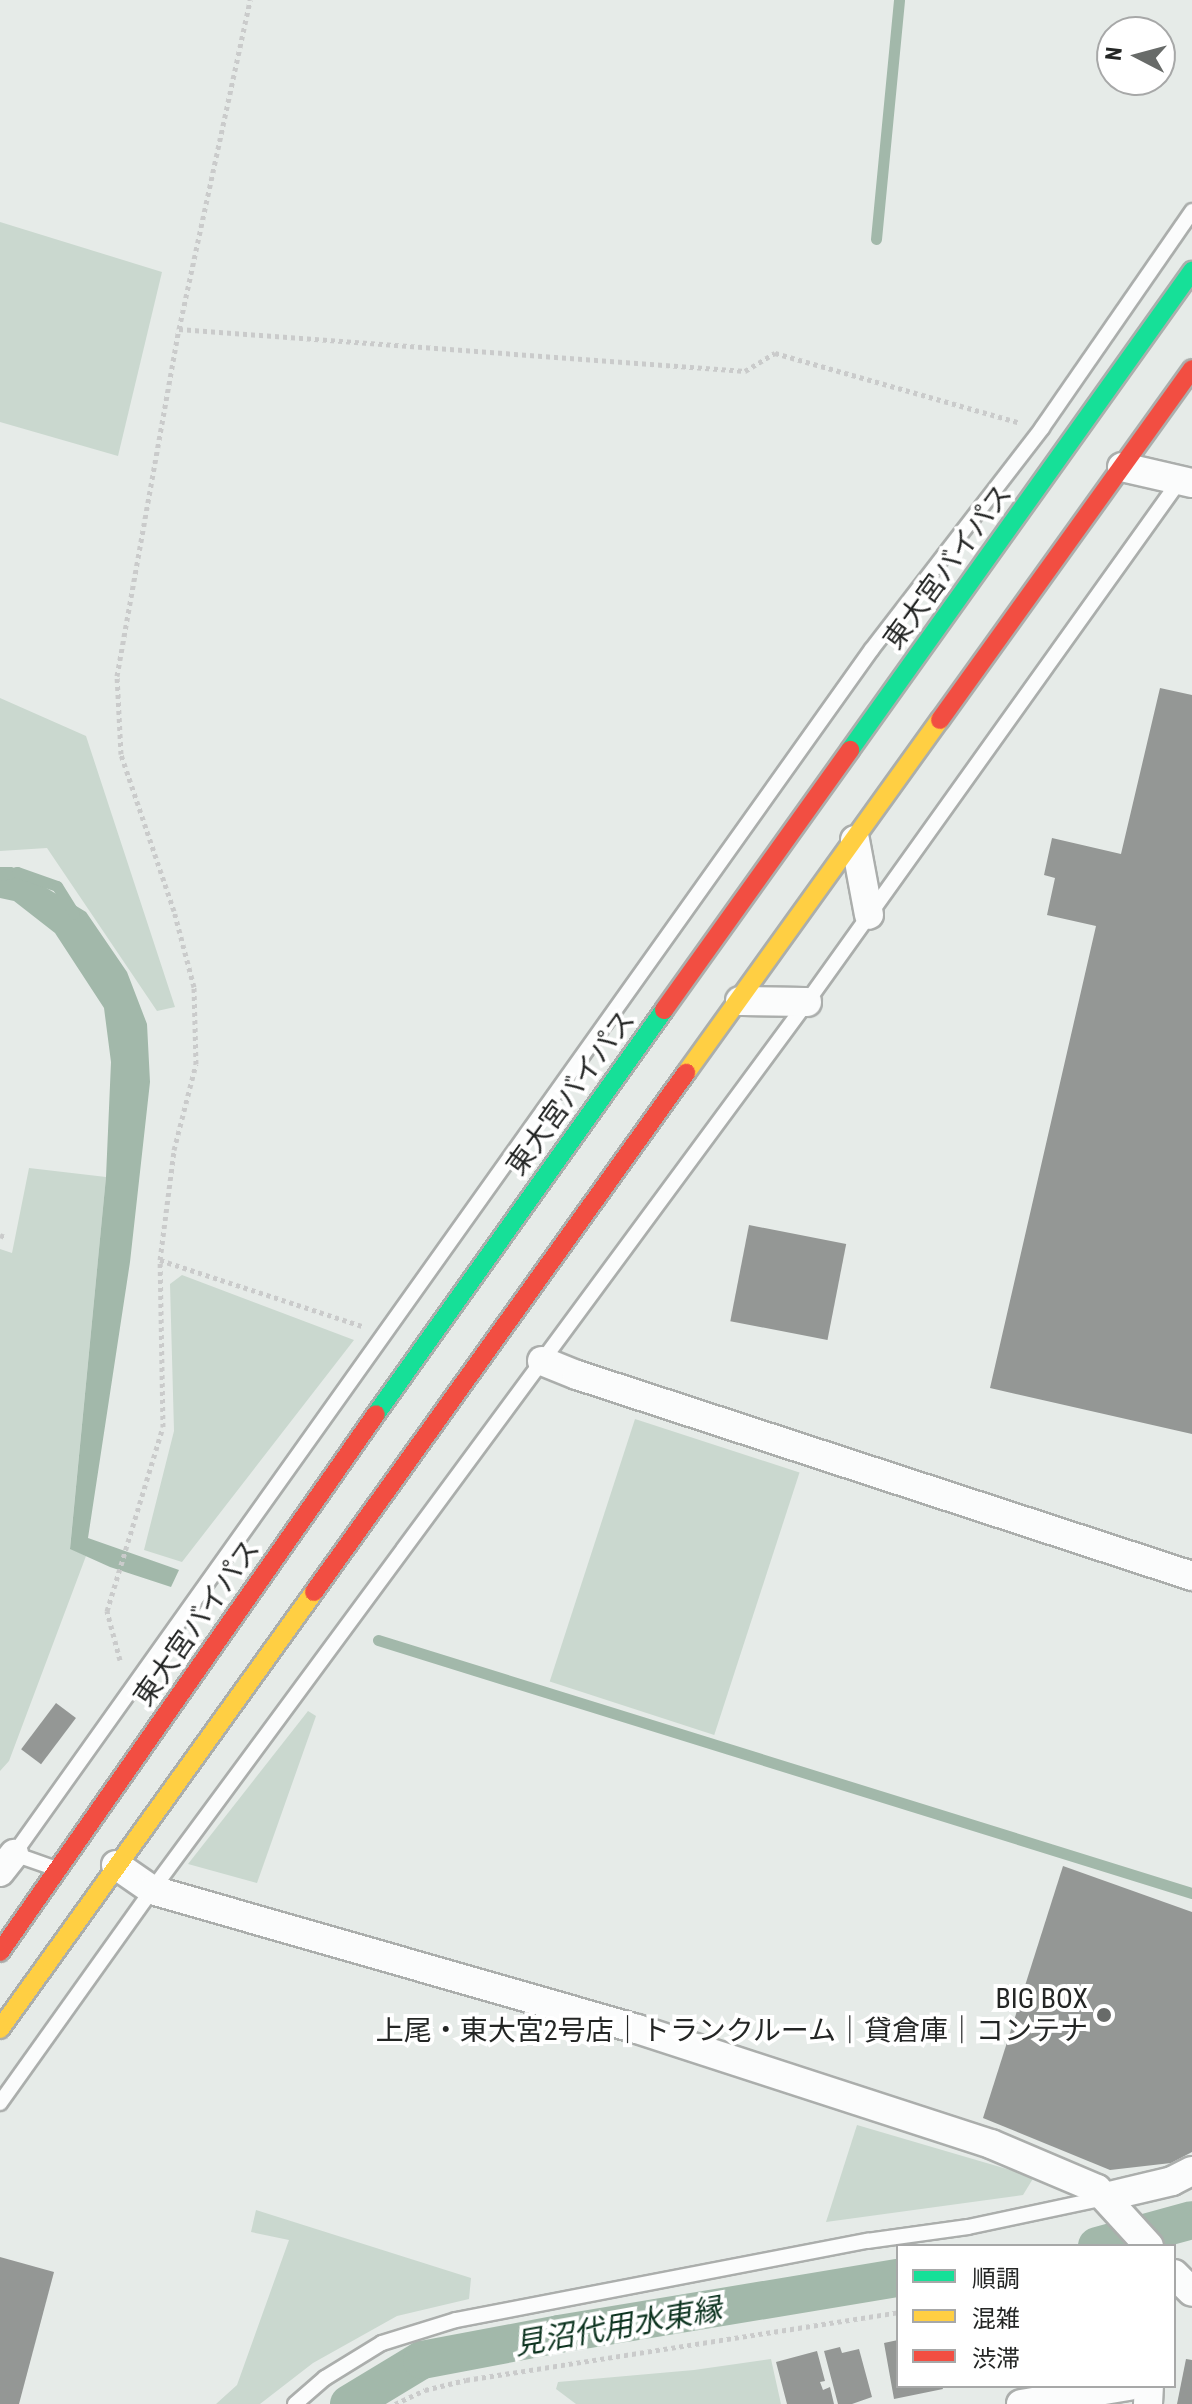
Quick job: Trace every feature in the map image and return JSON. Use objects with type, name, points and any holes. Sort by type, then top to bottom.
[{"type":"highway","name":"東大宮バイパス","points":[[0,1952],[438,1326],[1192,271]]},
{"type":"highway","points":[[0,2029],[1192,369]]},
{"type":"street","points":[[1122,467],[1186,482]]},
{"type":"street","points":[[855,840],[869,915]]},
{"type":"street","points":[[740,1001],[807,1002]]},
{"type":"street","points":[[542,1361],[1192,1576]]},
{"type":"street","points":[[116,1865],[152,1890],[637,2029],[991,2144],[1068,2174],[1097,2189],[1147,2244]]},
{"type":"street","points":[[1105,2197],[1172,2181],[1192,2171]]},
{"type":"street","points":[[1021,2404],[1116,2388]]},
{"type":"lane","points":[[58,1870],[7,1863],[872,649],[1042,428],[1192,211]]},
{"type":"lane","points":[[0,2103],[152,1890],[1186,482]]},
{"type":"lane","points":[[295,2404],[325,2378],[382,2343],[456,2320],[867,2241],[968,2227],[1105,2197]]},
{"type":"path","points":[[129,1690],[107,1611],[163,1427],[160,1260],[174,1150],[196,1064],[194,987],[174,911],[121,754],[117,676],[179,329],[250,0]]},
{"type":"path","points":[[179,329],[745,371],[775,353],[1042,428]]},
{"type":"path","points":[[160,1260],[386,1334]]},
{"type":"path","points":[[395,2404],[425,2390],[466,2380],[896,2312]]},
{"type":"shaded area","points":[[0,222],[162,272],[118,456],[0,422]]},
{"type":"shaded area","points":[[0,698],[86,736],[175,1007],[157,1011],[47,848],[0,851]]},
{"type":"shaded area","points":[[0,867],[12,867],[86,912],[127,972],[147,1024],[150,1082],[130,1262],[88,1538],[179,1570],[171,1587],[110,1567],[70,1549],[106,1177],[111,1062],[104,1008],[55,933],[14,901],[0,898]]},
{"type":"shaded area","points":[[29,1168],[106,1177],[70,1548],[86,1556],[9,1761],[0,1771],[0,1249],[12,1253]]},
{"type":"shaded area","points":[[182,1275],[354,1340],[182,1562],[144,1550],[174,1431],[170,1284]]},
{"type":"shaded area","points":[[635,1419],[800,1472],[714,1735],[550,1681]]},
{"type":"shaded area","points":[[308,1711],[316,1716],[257,1883],[188,1864]]},
{"type":"shaded area","points":[[857,2125],[1034,2177],[1023,2195],[826,2222]]},
{"type":"shaded area","points":[[256,2210],[471,2278],[469,2299],[397,2316],[313,2363],[260,2404],[216,2404],[237,2385],[289,2240],[251,2232]]},
{"type":"shaded area","points":[[771,2359],[781,2404],[576,2404],[556,2389],[558,2382],[694,2370]]},
{"type":"building","points":[[1160,688],[1192,695],[1192,1434],[990,1388],[1096,926],[1047,915],[1055,878],[1044,875],[1052,838],[1121,854]]},
{"type":"building","points":[[749,1225],[846,1244],[827,1340],[730,1321]]},
{"type":"building","points":[[56,1703],[76,1718],[41,1764],[21,1749]]},
{"type":"building","name":"BIG BOX 上尾・東大宮2号店｜トランクルーム｜貸倉庫｜コンテナ","points":[[1063,1866],[1192,1912],[1192,2152],[1171,2163],[1110,2170],[983,2118]]},
{"type":"building","points":[[0,2257],[54,2272],[19,2404],[0,2404]]},
{"type":"building","points":[[896,2340],[896,2388],[943,2389],[894,2399],[884,2343]]},
{"type":"building","points":[[840,2347],[842,2353],[859,2349],[872,2397],[852,2404],[838,2404],[824,2351]]},
{"type":"building","points":[[817,2351],[825,2381],[820,2382],[823,2390],[830,2387],[834,2404],[787,2404],[776,2362]]},
{"type":"building","points":[[1186,2359],[1192,2360],[1192,2404],[1177,2404]]},
{"type":"waterway","points":[[876,239],[899,0]]},
{"type":"waterway","points":[[0,875],[17,872],[57,886],[74,913]]},
{"type":"waterway","points":[[378,1640],[1192,1893]]},
{"type":"waterway","name":"見沼代用水東縁","points":[[1104,2244],[1192,2220]]},
{"type":"waterway","name":"見沼代用水東縁","points":[[349,2404],[422,2360],[896,2278]]},
{"type":"traffic: fast","points":[[850,750],[1192,271]]},
{"type":"traffic: fast","points":[[376,1414],[664,1010]]},
{"type":"traffic: slow","points":[[686,1073],[940,720]]},
{"type":"traffic: slow","points":[[0,2029],[314,1592]]},
{"type":"traffic: jam","points":[[940,720],[1192,369]]},
{"type":"traffic: jam","points":[[664,1010],[850,750]]},
{"type":"traffic: jam","points":[[314,1592],[686,1073]]},
{"type":"traffic: jam","points":[[0,1952],[376,1414]]},
{"type":"place","name":"BIG BOX 上尾・東大宮2号店｜トランクルーム｜貸倉庫｜コンテナ","points":[[1104,2015]]}]
